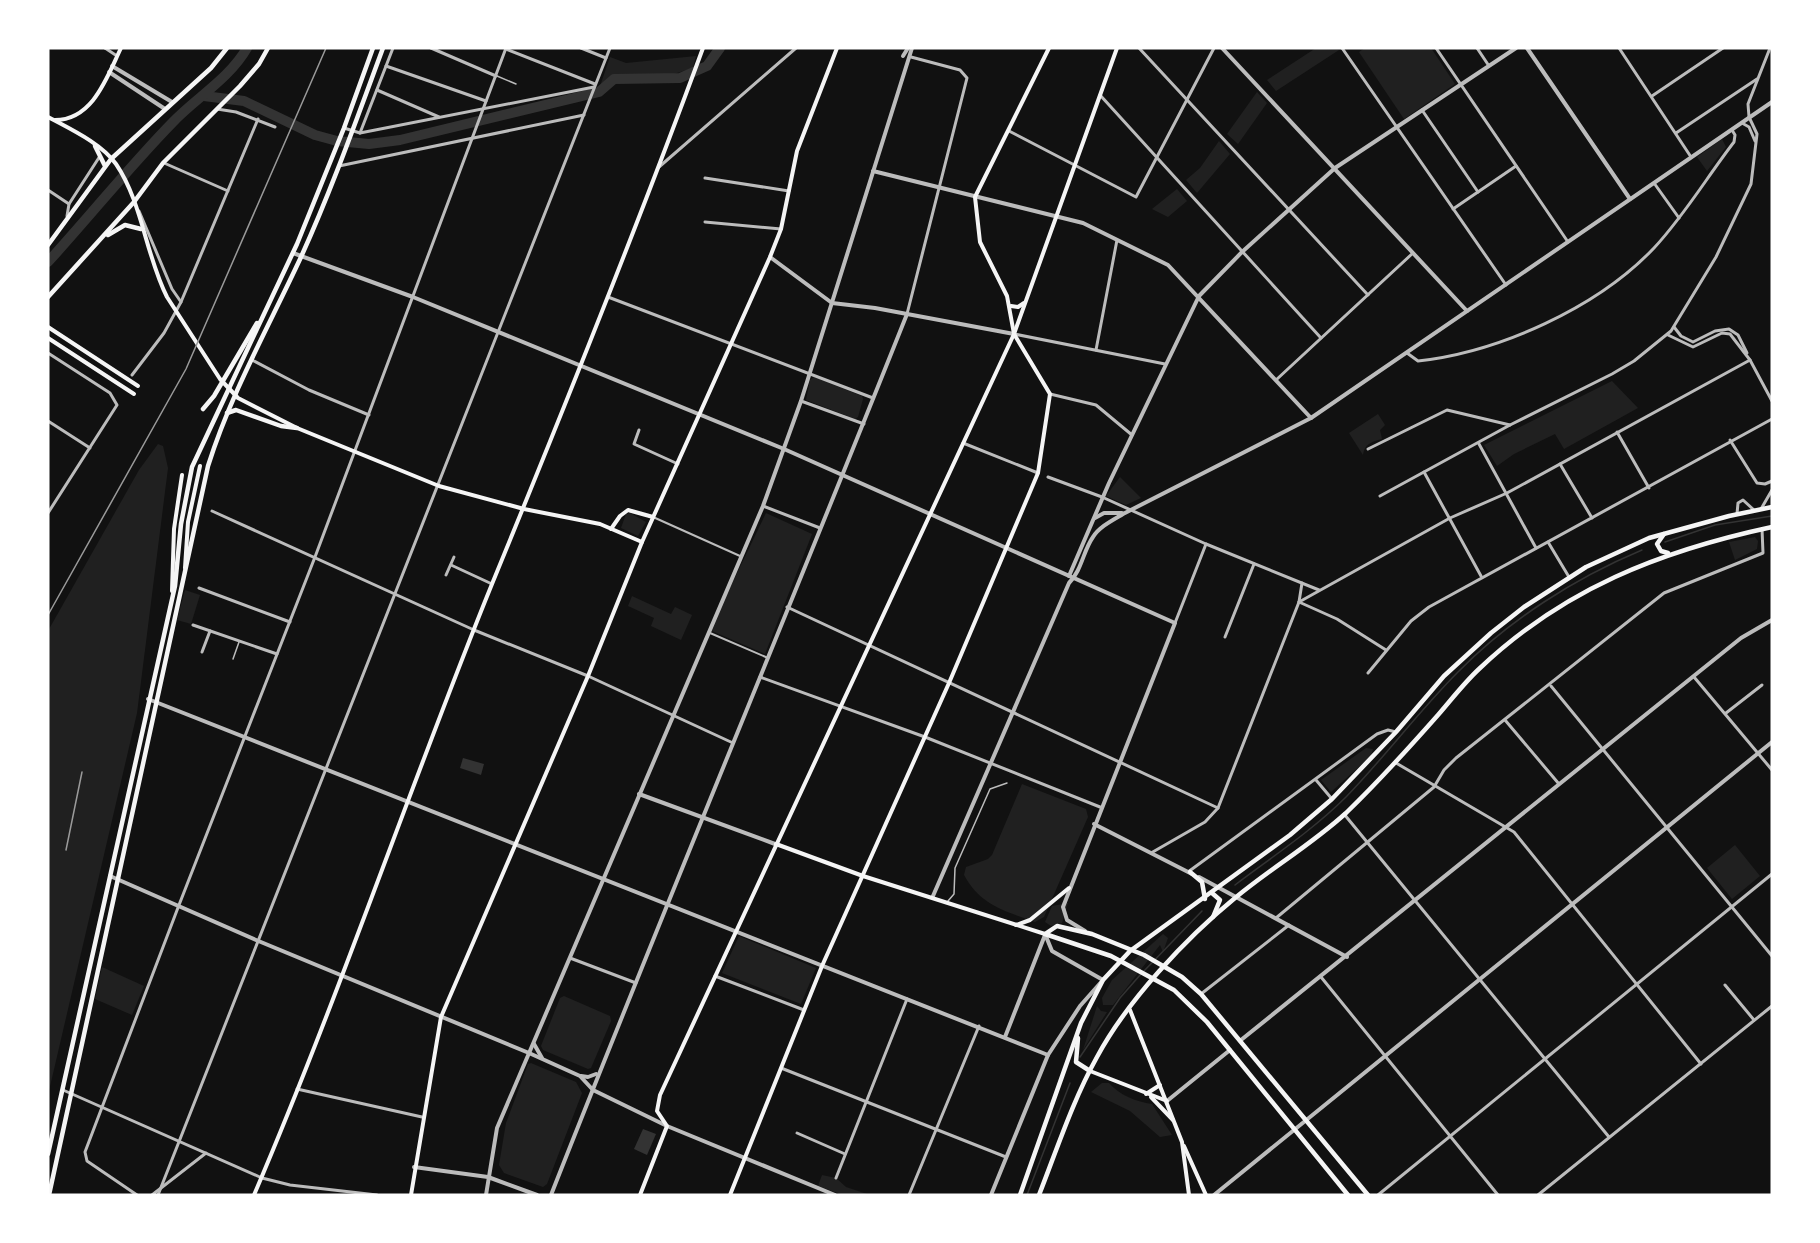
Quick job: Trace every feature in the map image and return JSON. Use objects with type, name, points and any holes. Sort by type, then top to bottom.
[{"type":"main road","points":[[53,120],[74,117],[89,106],[121,48]]},
{"type":"main road","points":[[48,245],[111,159],[211,68],[227,48]]},
{"type":"main road","points":[[48,297],[134,202],[163,163],[240,86],[259,64],[268,48]]},
{"type":"main road","points":[[48,1154],[171,595],[192,467],[293,253],[344,128],[373,48]]},
{"type":"main road","points":[[49,1195],[208,466],[227,413],[301,256],[345,153],[383,48]]},
{"type":"main road","points":[[254,1195],[343,975],[474,630],[582,365],[704,48]]},
{"type":"main road","points":[[411,1195],[441,1017],[588,676],[642,542],[770,257],[781,229],[797,151],[837,48]]},
{"type":"main road","points":[[730,1195],[822,966],[1008,549],[1038,473],[1050,394],[1014,334],[1011,306],[980,242],[975,197],[1049,48]]},
{"type":"main road","points":[[640,1195],[667,1126],[657,1111],[657,1101],[1014,334],[1117,48]]},
{"type":"main road","points":[[48,117],[95,146],[116,164],[134,202],[141,229],[167,297],[220,379],[238,398],[297,428],[354,453],[439,486],[611,529],[642,542]]},
{"type":"main road","points":[[95,146],[105,166]]},
{"type":"main road","points":[[99,242],[120,226],[133,226],[141,229]]},
{"type":"main road","points":[[203,409],[214,396],[271,300]]},
{"type":"main road","points":[[1011,306],[1018,307],[1025,303]]},
{"type":"main road","points":[[48,327],[138,386]]},
{"type":"main road","points":[[48,338],[134,394]]},
{"type":"main road","points":[[227,413],[236,410],[281,426],[297,428]]},
{"type":"main road","points":[[185,572],[183,560],[188,522],[200,466]]},
{"type":"main road","points":[[171,595],[174,529],[182,476]]},
{"type":"main road","points":[[1020,1195],[1081,1023],[1103,980],[1130,951],[1290,835],[1332,799],[1396,732],[1444,676],[1484,639],[1569,577],[1609,555],[1666,532],[1772,507]]},
{"type":"main road","points":[[611,529],[620,516],[628,510],[653,518]]},
{"type":"main road","points":[[1039,1195],[1090,1071],[1111,1035],[1176,953],[1236,897],[1294,856],[1344,814],[1396,763],[1467,681],[1504,646],[1588,590],[1669,553],[1714,539],[1772,527]]},
{"type":"main road","points":[[1666,532],[1657,544],[1661,551],[1669,553]]},
{"type":"main road","points":[[775,844],[863,876],[933,896],[1135,966],[1174,990],[1230,1050],[1348,1195]]},
{"type":"main road","points":[[1189,872],[1202,882],[1204,899]]},
{"type":"main road","points":[[1016,925],[1030,920],[1069,888]]},
{"type":"main road","points":[[1212,893],[1220,900],[1212,919]]},
{"type":"main road","points":[[1045,934],[1057,926],[1085,931],[1144,955],[1182,977],[1202,994],[1368,1195]]},
{"type":"main road","points":[[1130,1010],[1182,1142],[1206,1195]]},
{"type":"main road","points":[[1081,1023],[1075,1057],[1079,1066],[1167,1101]]},
{"type":"main road","points":[[1148,1095],[1160,1085]]},
{"type":"main road","points":[[1148,1095],[1173,1120]]},
{"type":"main road","points":[[1182,1142],[1189,1195]]},
{"type":"street","points":[[105,48],[117,56]]},
{"type":"street","points":[[360,133],[393,48]]},
{"type":"street","points":[[431,48],[496,76]]},
{"type":"street","points":[[581,48],[606,58]]},
{"type":"street","points":[[158,1195],[256,940],[439,486],[610,48]]},
{"type":"street","points":[[657,169],[796,48]]},
{"type":"street","points":[[903,56],[910,48]]},
{"type":"street","points":[[486,1195],[497,1128],[763,506],[810,374],[911,57],[910,48]]},
{"type":"street","points":[[1139,48],[1368,295]]},
{"type":"street","points":[[1009,131],[1136,197],[1214,48]]},
{"type":"street","points":[[1222,48],[1467,311]]},
{"type":"street","points":[[1342,48],[1506,285]]},
{"type":"street","points":[[1436,48],[1568,242]]},
{"type":"street","points":[[1477,48],[1489,66]]},
{"type":"street","points":[[1069,583],[1068,574],[1102,497],[1199,296],[1242,252],[1335,168],[1516,48]]},
{"type":"street","points":[[1527,48],[1630,199]]},
{"type":"street","points":[[1619,48],[1691,157]]},
{"type":"street","points":[[1714,48],[1717,52]]},
{"type":"street","points":[[1652,96],[1723,48]]},
{"type":"street","points":[[1380,496],[1510,425],[1635,361],[1674,327],[1716,257],[1752,184],[1757,134],[1749,117],[1748,104],[1770,48]]},
{"type":"street","points":[[137,1195],[85,1157],[178,905],[315,557],[506,49],[595,86]]},
{"type":"street","points":[[551,1195],[598,1072],[670,904],[703,817],[735,744],[787,607],[822,529],[907,314],[967,78],[964,72],[911,57]]},
{"type":"street","points":[[112,66],[172,102]]},
{"type":"street","points":[[386,66],[486,101]]},
{"type":"street","points":[[109,72],[165,109]]},
{"type":"street","points":[[1676,133],[1757,79]]},
{"type":"street","points":[[344,128],[360,133],[595,86]]},
{"type":"street","points":[[377,90],[439,117]]},
{"type":"street","points":[[1100,95],[1321,338]]},
{"type":"street","points":[[933,896],[1069,583],[1075,577],[1093,537],[1123,514],[1311,418],[1772,102]]},
{"type":"street","points":[[217,109],[258,119],[275,127]]},
{"type":"street","points":[[1422,110],[1478,192]]},
{"type":"street","points":[[339,166],[584,114]]},
{"type":"street","points":[[132,375],[164,333],[181,302],[258,119]]},
{"type":"street","points":[[1741,123],[1746,124],[1756,142]]},
{"type":"street","points":[[1407,353],[1418,361],[1482,349],[1567,312],[1654,249],[1734,142],[1735,135],[1731,129]]},
{"type":"street","points":[[59,232],[67,216],[69,204],[100,156]]},
{"type":"street","points":[[163,163],[228,191]]},
{"type":"street","points":[[1453,209],[1517,166]]},
{"type":"street","points":[[873,171],[1083,223],[1168,265],[1311,418]]},
{"type":"street","points":[[705,178],[789,191]]},
{"type":"street","points":[[1653,182],[1679,218]]},
{"type":"street","points":[[48,190],[69,204]]},
{"type":"street","points":[[134,202],[152,236],[172,289],[181,302]]},
{"type":"street","points":[[705,222],[781,229]]},
{"type":"street","points":[[1096,350],[1117,239]]},
{"type":"street","points":[[293,253],[413,297],[701,414],[844,475],[1175,623]]},
{"type":"street","points":[[1276,380],[1413,253]]},
{"type":"street","points":[[770,257],[832,303],[907,314],[1165,364]]},
{"type":"street","points":[[608,297],[873,398]]},
{"type":"street","points":[[1674,327],[1688,342],[1693,342],[1715,331],[1729,329],[1743,343],[1772,401]]},
{"type":"street","points":[[1667,335],[1693,347],[1722,333],[1731,334],[1750,360]]},
{"type":"street","points":[[48,353],[115,399],[115,411],[48,513]]},
{"type":"street","points":[[252,360],[309,390],[369,415]]},
{"type":"street","points":[[1299,602],[1450,518],[1507,493],[1750,360]]},
{"type":"street","points":[[1050,394],[1096,405],[1132,435]]},
{"type":"street","points":[[801,401],[864,424]]},
{"type":"street","points":[[1368,449],[1447,410],[1510,425]]},
{"type":"street","points":[[1368,673],[1411,621],[1429,606],[1772,419]]},
{"type":"street","points":[[48,422],[90,448]]},
{"type":"street","points":[[639,430],[634,444],[678,464]]},
{"type":"street","points":[[1617,432],[1649,488]]},
{"type":"street","points":[[1730,440],[1761,485],[1772,481]]},
{"type":"street","points":[[963,443],[1038,473]]},
{"type":"street","points":[[1479,443],[1536,548]]},
{"type":"street","points":[[1560,464],[1592,518]]},
{"type":"street","points":[[1424,472],[1481,576]]},
{"type":"street","points":[[1048,477],[1102,497],[1206,544],[1319,590]]},
{"type":"street","points":[[1761,508],[1772,490]]},
{"type":"street","points":[[1737,514],[1738,503],[1743,500],[1754,510]]},
{"type":"street","points":[[763,506],[822,529]]},
{"type":"street","points":[[212,511],[474,630],[588,676],[735,744]]},
{"type":"street","points":[[1094,518],[1104,513],[1123,514]]},
{"type":"street","points":[[653,518],[740,556]]},
{"type":"street","points":[[1276,918],[1434,787],[1444,770],[1456,758],[1551,685],[1664,593],[1763,553],[1762,529]]},
{"type":"street","points":[[1548,542],[1569,577]]},
{"type":"street","points":[[1085,931],[1070,923],[1063,912],[1069,888],[1206,544]]},
{"type":"street","points":[[447,575],[454,557]]},
{"type":"street","points":[[1225,637],[1254,564]]},
{"type":"street","points":[[451,565],[492,584]]},
{"type":"street","points":[[1151,853],[1205,822],[1218,808],[1299,602],[1302,583]]},
{"type":"street","points":[[199,588],[290,622]]},
{"type":"street","points":[[1299,602],[1337,619],[1386,650]]},
{"type":"street","points":[[787,607],[1218,808]]},
{"type":"street","points":[[1241,1040],[1742,638],[1772,620]]},
{"type":"street","points":[[193,624],[277,654]]},
{"type":"street","points":[[202,652],[210,631]]},
{"type":"street","points":[[708,632],[768,658]]},
{"type":"street","points":[[760,677],[838,708],[925,737],[1100,807]]},
{"type":"street","points":[[1694,677],[1772,770]]},
{"type":"street","points":[[1551,685],[1772,956]]},
{"type":"street","points":[[1726,714],[1762,685]]},
{"type":"street","points":[[148,699],[1048,1055]]},
{"type":"street","points":[[1505,720],[1559,784]]},
{"type":"street","points":[[1189,872],[1377,734],[1388,730],[1396,732]]},
{"type":"street","points":[[1214,1195],[1772,742]]},
{"type":"street","points":[[1396,763],[1514,832],[1701,1064]]},
{"type":"street","points":[[1316,780],[1332,799]]},
{"type":"street","points":[[639,794],[775,844]]},
{"type":"street","points":[[1344,814],[1609,1137]]},
{"type":"street","points":[[1094,824],[1347,957]]},
{"type":"street","points":[[1378,1195],[1772,874]]},
{"type":"street","points":[[110,876],[580,1076],[593,1076],[598,1072]]},
{"type":"street","points":[[1202,994],[1289,925]]},
{"type":"street","points":[[991,1195],[1048,1055],[1080,1006],[1103,980],[1052,951],[1045,934]]},
{"type":"street","points":[[1005,1037],[1045,934]]},
{"type":"street","points":[[570,958],[636,984]]},
{"type":"street","points":[[714,975],[804,1010]]},
{"type":"street","points":[[1321,977],[1498,1195]]},
{"type":"street","points":[[1725,985],[1755,1020]]},
{"type":"street","points":[[836,1178],[907,999]]},
{"type":"street","points":[[1538,1195],[1772,1006]]},
{"type":"street","points":[[909,1195],[934,1129],[979,1026]]},
{"type":"street","points":[[533,1043],[543,1060]]},
{"type":"street","points":[[1167,1101],[1230,1050]]},
{"type":"street","points":[[781,1068],[1006,1157]]},
{"type":"street","points":[[580,1076],[593,1090],[667,1126],[835,1195]]},
{"type":"street","points":[[297,1089],[423,1117]]},
{"type":"street","points":[[62,1090],[72,1092],[262,1178],[290,1185],[377,1195]]},
{"type":"street","points":[[797,1134],[845,1154]]},
{"type":"street","points":[[152,1195],[206,1153]]},
{"type":"street","points":[[414,1167],[488,1177],[537,1195]]},
{"type":"lane","points":[[496,76],[516,84]]},
{"type":"lane","points":[[233,659],[240,641]]},
{"type":"lane","points":[[948,901],[954,894],[958,860],[990,789],[1007,783]]},
{"type":"shaded area","points":[[1316,48],[1339,50],[1276,91],[1267,80]]},
{"type":"shaded area","points":[[1365,48],[1431,48],[1455,84],[1404,119],[1359,52]]},
{"type":"shaded area","points":[[696,56],[693,68],[674,74],[611,77],[599,89],[610,57],[626,63]]},
{"type":"shaded area","points":[[1257,92],[1267,103],[1238,144],[1227,134]]},
{"type":"shaded area","points":[[1722,139],[1726,147],[1707,171],[1697,157]]},
{"type":"shaded area","points":[[1219,141],[1230,154],[1197,193],[1186,180],[1200,168]]},
{"type":"shaded area","points":[[1177,189],[1187,201],[1168,217],[1152,209]]},
{"type":"shaded area","points":[[814,377],[862,396],[858,417],[855,419],[806,400],[810,380]]},
{"type":"shaded area","points":[[1612,381],[1638,408],[1564,449],[1555,434],[1514,454],[1497,466],[1484,445]]},
{"type":"shaded area","points":[[1378,414],[1385,425],[1380,430],[1382,439],[1367,445],[1363,455],[1349,433]]},
{"type":"shaded area","points":[[158,444],[163,446],[168,468],[137,713],[48,1095],[48,631],[139,470]]},
{"type":"shaded area","points":[[1120,477],[1141,498],[1126,505],[1106,496]]},
{"type":"shaded area","points":[[630,513],[646,522],[638,536],[621,528],[626,514]]},
{"type":"shaded area","points":[[766,513],[812,534],[765,654],[712,631],[726,596]]},
{"type":"shaded area","points":[[1755,537],[1758,541],[1757,549],[1735,560],[1729,542]]},
{"type":"shaded area","points":[[185,590],[200,595],[191,624],[177,620]]},
{"type":"shaded area","points":[[632,596],[671,614],[675,607],[692,615],[681,640],[651,626],[654,618],[628,606]]},
{"type":"shaded area","points":[[1366,748],[1373,749],[1371,756],[1331,792],[1321,780]]},
{"type":"shaded area","points":[[463,758],[484,764],[481,775],[460,768]]},
{"type":"shaded area","points":[[1022,784],[1086,809],[1088,817],[1044,917],[1035,922],[994,906],[970,885],[964,875],[966,867],[988,859],[992,855]]},
{"type":"shaded area","points":[[1735,845],[1760,876],[1732,899],[1707,868]]},
{"type":"shaded area","points":[[1068,903],[1062,923],[1051,926],[1045,922],[1052,906]]},
{"type":"shaded area","points":[[1163,934],[1168,938],[1163,952],[1160,945],[1113,1005],[1103,1005],[1102,998],[1112,980]]},
{"type":"shaded area","points":[[739,936],[816,968],[801,1004],[722,973]]},
{"type":"shaded area","points":[[102,967],[144,986],[132,1015],[95,999]]},
{"type":"shaded area","points":[[564,996],[610,1016],[611,1021],[591,1068],[588,1069],[543,1050],[541,1046],[560,998]]},
{"type":"shaded area","points":[[1097,1006],[1101,1011],[1107,1012],[1083,1050]]},
{"type":"shaded area","points":[[531,1063],[576,1082],[582,1093],[547,1184],[543,1187],[504,1173],[499,1165],[506,1123],[528,1064]]},
{"type":"shaded area","points":[[1102,1083],[1109,1083],[1118,1091],[1140,1102],[1152,1104],[1172,1135],[1160,1137],[1130,1111],[1091,1092]]},
{"type":"shaded area","points":[[643,1129],[656,1134],[647,1155],[634,1149]]},
{"type":"shaded area","points":[[822,1175],[836,1178],[846,1187],[870,1195],[843,1195],[818,1186]]},
{"type":"waterway","points":[[48,262],[157,139],[231,69],[247,48]]},
{"type":"waterway","points":[[204,96],[244,101],[315,135],[337,141],[369,144],[400,140],[599,92],[614,79],[680,78],[707,66],[720,48]]},
{"type":"waterway","points":[[1665,542],[1715,525],[1772,516]]},
{"type":"waterway","points":[[1235,885],[1306,832],[1346,797],[1443,687],[1499,635],[1568,587],[1642,550]]},
{"type":"waterway","points":[[1144,971],[1202,911]]},
{"type":"waterway","points":[[1080,1057],[1120,998],[1141,974]]},
{"type":"waterway","points":[[1027,1195],[1070,1083]]},
{"type":"railway","points":[[48,615],[186,369],[326,48]]},
{"type":"railway","points":[[66,850],[82,772]]}]
